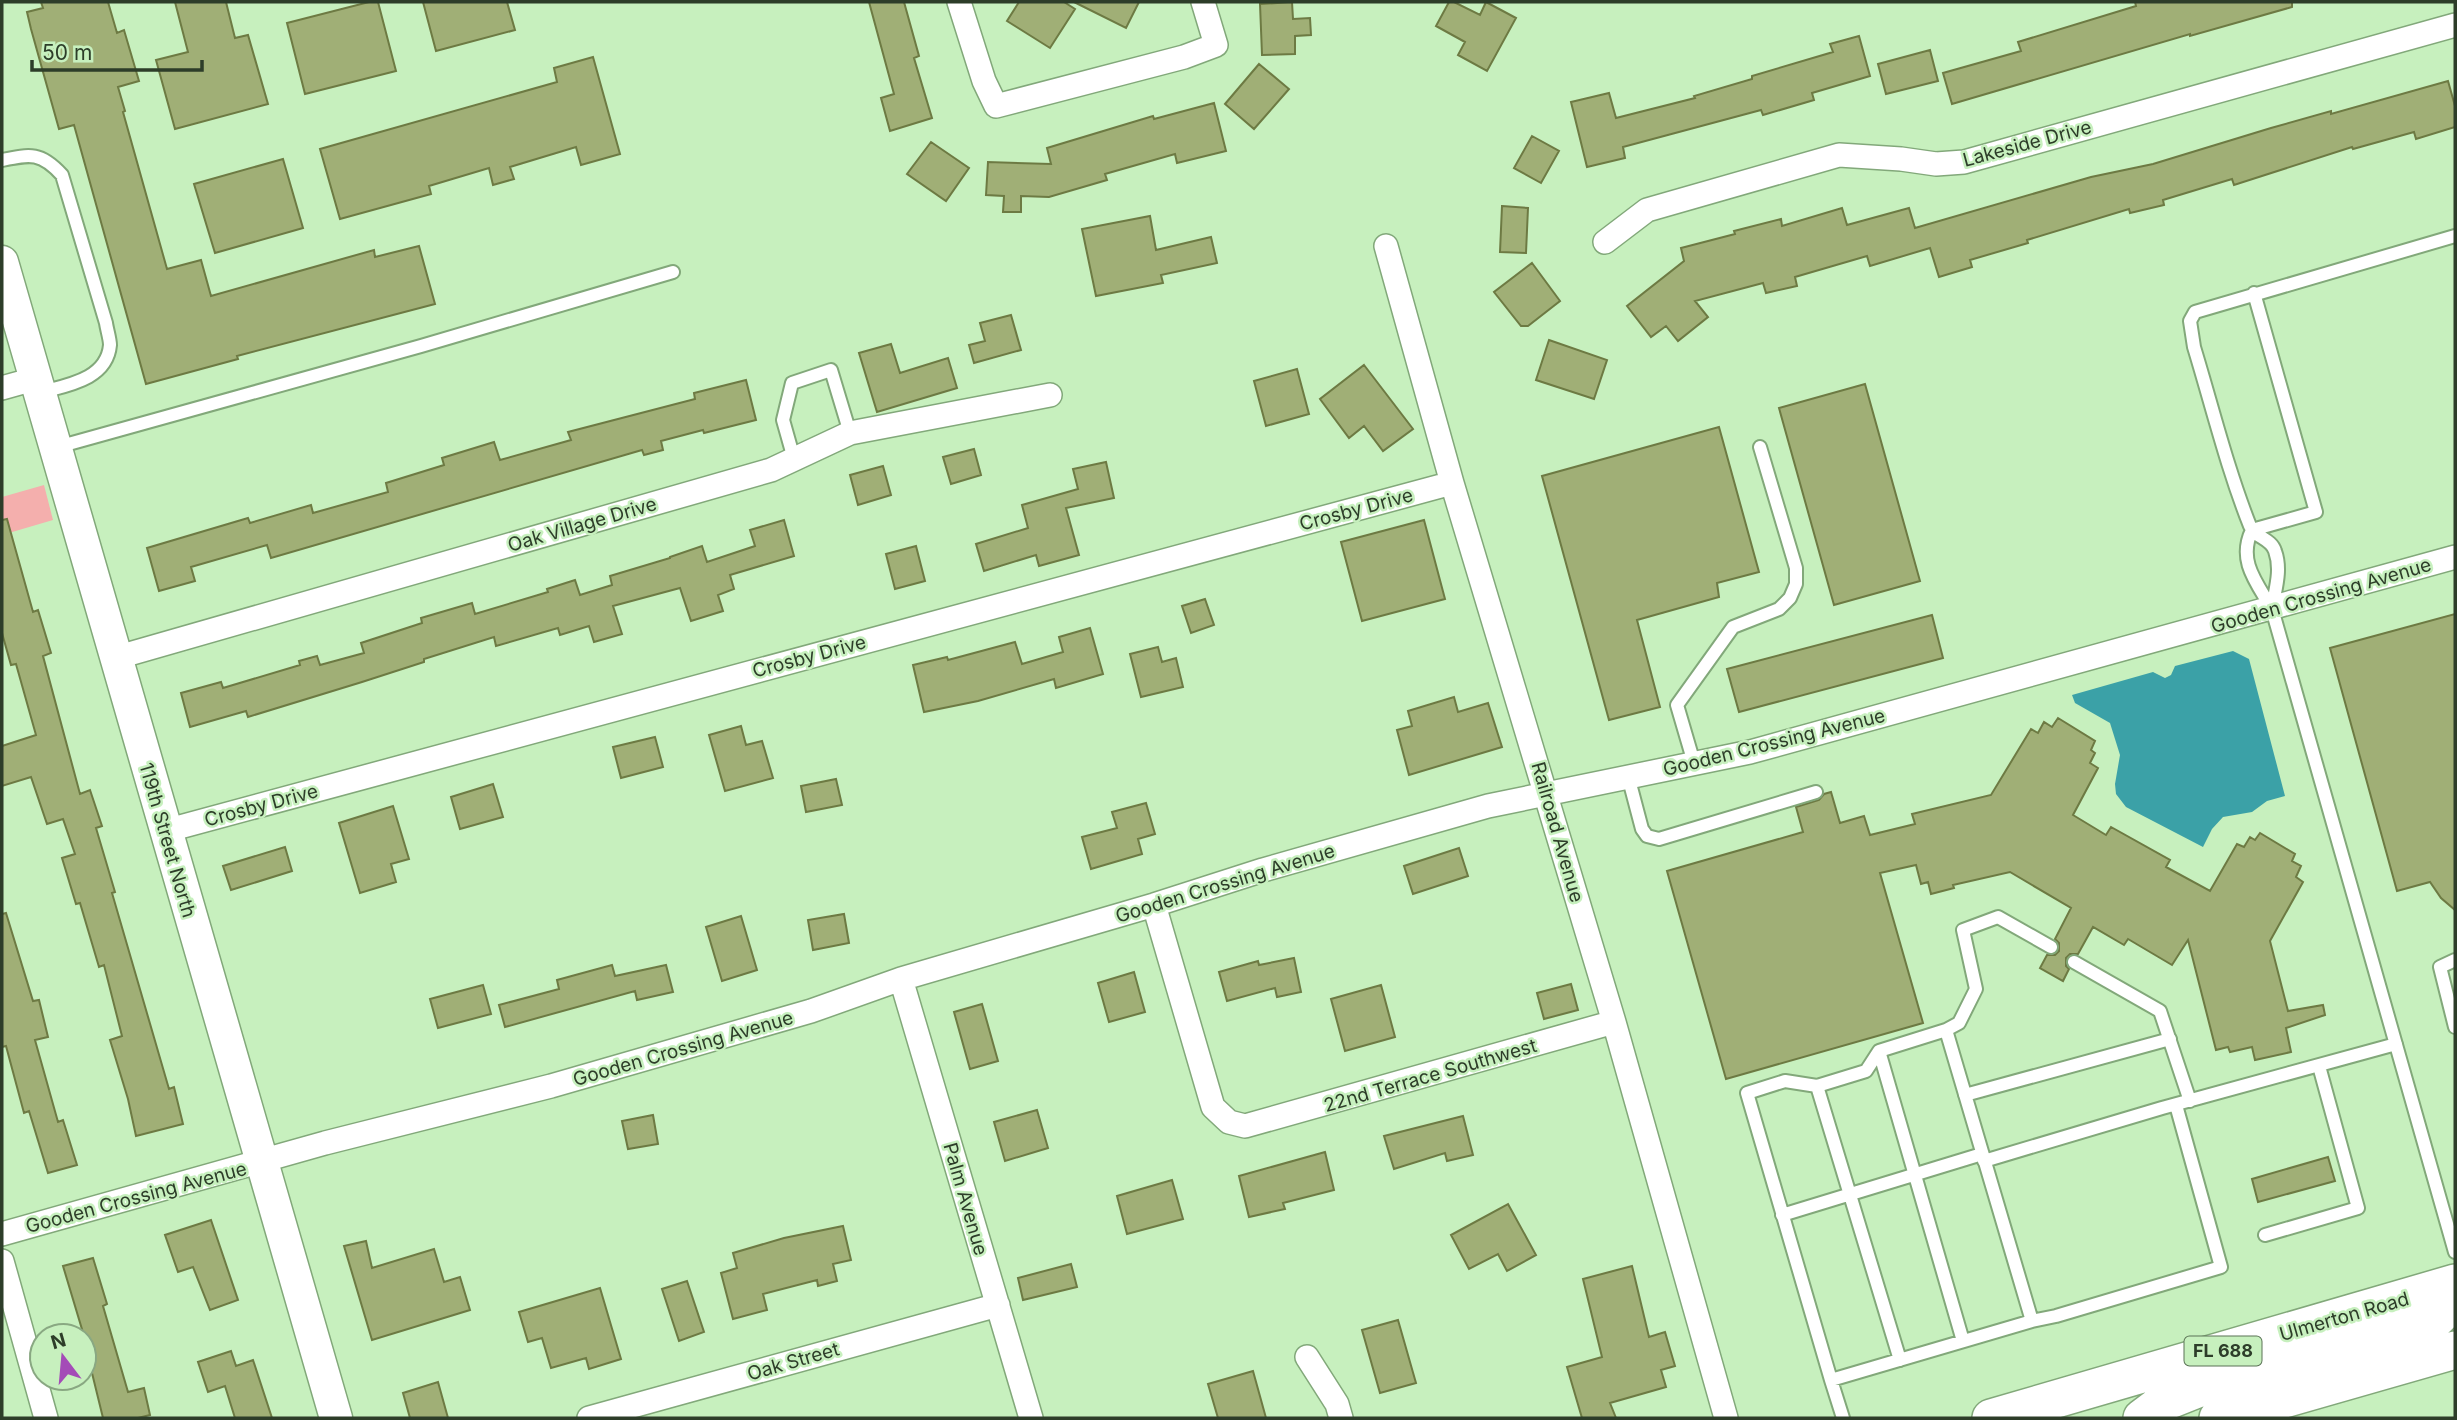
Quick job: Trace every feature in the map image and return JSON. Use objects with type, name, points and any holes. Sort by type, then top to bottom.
[{"type":"main road","name":"Ulmerton Road","points":[[1991,1418],[2455,1283]]},
{"type":"main road","points":[[2142,1418],[2162,1404],[2207,1385],[2385,1337],[2436,1320],[2455,1295]]},
{"type":"main road","points":[[2218,1418],[2455,1350]]},
{"type":"main road","points":[[2076,1418],[2132,1378]]},
{"type":"street","points":[[959,2],[984,81],[996,106],[1184,57],[1216,45],[1203,2]]},
{"type":"street","name":"Lakeside Drive","points":[[1605,242],[1647,210],[1839,155],[1936,164],[1964,162],[2455,25]]},
{"type":"street","name":"Railroad Avenue","points":[[1386,246],[1452,483],[1614,1022],[1726,1418]]},
{"type":"street","name":"119th Street North","points":[[2,261],[336,1418]]},
{"type":"street","points":[[2,388],[36,386]]},
{"type":"street","name":"Oak Village Drive","points":[[115,658],[771,470],[850,433],[1050,394]]},
{"type":"street","name":"Crosby Drive","points":[[165,831],[1452,483]]},
{"type":"street","name":"Gooden Crossing Avenue","points":[[2,1234],[260,1162],[564,1082],[811,1011],[901,979],[1488,806],[1750,752],[2272,610],[2455,557]]},
{"type":"street","name":"22nd Terrace Southwest","points":[[1154,905],[1213,1107],[1229,1122],[1245,1126],[1614,1022]]},
{"type":"street","name":"Palm Avenue","points":[[901,979],[1031,1418]]},
{"type":"street","points":[[2,1261],[46,1418]]},
{"type":"street","name":"Oak Street","points":[[589,1418],[998,1305]]},
{"type":"street","points":[[1307,1357],[1337,1404],[1341,1418]]},
{"type":"lane","points":[[2,160],[29,154],[48,159],[62,175],[106,323],[110,346],[102,367],[84,380],[36,386]]},
{"type":"lane","points":[[2272,610],[2279,568],[2276,552],[2272,543],[2252,530],[2240,499],[2194,347],[2190,321],[2195,312],[2254,293],[2455,236]]},
{"type":"lane","points":[[54,448],[421,346],[673,272]]},
{"type":"lane","points":[[2254,293],[2316,512],[2252,530],[2245,544],[2246,563],[2272,610],[2455,1252]]},
{"type":"lane","points":[[794,459],[783,420],[792,383],[831,370],[850,433]]},
{"type":"lane","points":[[1694,763],[1677,705],[1733,627],[1779,609],[1790,598],[1796,584],[1796,568],[1760,447]]},
{"type":"lane","points":[[1628,776],[1642,829],[1647,836],[1659,839],[1816,792]]},
{"type":"lane","points":[[1843,1418],[1746,1093],[1785,1081],[1816,1086],[1866,1071],[1879,1051],[1946,1030],[1959,1023],[1976,989],[1963,930],[1998,917],[2051,947]]},
{"type":"lane","points":[[2455,960],[2440,967],[2455,1027]]},
{"type":"lane","points":[[2074,962],[2160,1011],[2190,1101]]},
{"type":"lane","points":[[1946,1030],[2032,1321]]},
{"type":"lane","points":[[1965,1095],[2170,1039]]},
{"type":"lane","points":[[1782,1215],[1916,1175],[2396,1044]]},
{"type":"lane","points":[[1879,1051],[1963,1341]]},
{"type":"lane","points":[[2264,1235],[2358,1208],[2319,1066]]},
{"type":"lane","points":[[1816,1086],[1900,1360]]},
{"type":"lane","points":[[1831,1380],[2221,1267],[2176,1105]]},
{"type":"shaded area","points":[[44,485],[53,520],[2,535],[2,497]]},
{"type":"water","points":[[2233,651],[2249,659],[2285,796],[2267,801],[2252,812],[2223,817],[2212,829],[2203,847],[2126,807],[2116,794],[2120,755],[2110,723],[2075,703],[2072,695],[2153,672],[2165,678],[2171,675],[2175,666]]},
{"type":"building","points":[[41,2],[108,2],[117,33],[124,30],[139,81],[118,87],[167,269],[201,260],[211,296],[374,250],[375,257],[419,246],[435,304],[237,356],[238,359],[146,384],[74,125],[59,129],[31,29],[27,12],[43,8]]},
{"type":"building","points":[[175,2],[226,2],[235,38],[248,35],[268,104],[175,129],[156,60],[188,52]]},
{"type":"building","points":[[378,2],[396,71],[305,94],[287,23]]},
{"type":"building","points":[[423,2],[507,2],[515,30],[436,51]]},
{"type":"building","points":[[869,2],[904,2],[919,56],[914,58],[932,118],[890,131],[881,98],[894,94]]},
{"type":"building","points":[[1019,2],[1064,2],[1075,9],[1050,48],[1007,21]]},
{"type":"building","points":[[1074,2],[1139,2],[1126,28]]},
{"type":"building","points":[[1292,2],[1293,19],[1310,18],[1311,35],[1295,36],[1295,54],[1262,55],[1260,4]]},
{"type":"building","points":[[1449,2],[1480,15],[1486,2],[1516,18],[1487,71],[1458,55],[1465,42],[1436,26]]},
{"type":"building","points":[[2135,2],[2292,2],[2292,7],[1952,104],[1943,73],[2021,51],[2018,42],[2136,6]]},
{"type":"building","points":[[1859,36],[1870,76],[1812,93],[1814,100],[1763,115],[1761,110],[1623,147],[1625,158],[1587,167],[1571,102],[1609,93],[1616,118],[1695,98],[1694,96],[1752,79],[1752,76],[1833,52],[1830,44]]},
{"type":"building","points":[[1930,50],[1938,81],[1886,94],[1878,64]]},
{"type":"building","points":[[593,57],[620,154],[581,165],[576,147],[510,167],[514,179],[493,185],[489,168],[429,186],[431,194],[340,219],[320,149],[557,82],[554,68]]},
{"type":"building","points":[[1259,64],[1289,89],[1254,129],[1225,104]]},
{"type":"building","points":[[2448,81],[2455,106],[2455,127],[2416,139],[2414,132],[2353,149],[2352,147],[2234,185],[2232,179],[2163,200],[2164,205],[2130,213],[2129,209],[2027,240],[2028,243],[1970,260],[1972,267],[1939,277],[1930,248],[1870,266],[1867,256],[1795,277],[1797,286],[1766,293],[1763,283],[1695,301],[1708,317],[1678,341],[1666,326],[1651,337],[1627,306],[1684,261],[1681,248],[1735,234],[1734,231],[1781,219],[1782,226],[1842,208],[1847,225],[1909,208],[1915,228],[2091,177],[2153,164],[2331,111],[2331,114]]},
{"type":"building","points":[[1214,103],[1226,151],[1177,163],[1175,154],[1105,174],[1107,180],[1049,197],[1021,196],[1021,212],[1003,212],[1004,196],[986,195],[988,162],[1051,164],[1047,148],[1153,116],[1154,119]]},
{"type":"building","points":[[1532,136],[1559,151],[1541,183],[1514,168]]},
{"type":"building","points":[[931,142],[969,168],[946,201],[907,174]]},
{"type":"building","points":[[283,159],[303,228],[215,253],[194,184]]},
{"type":"building","points":[[1502,206],[1528,208],[1526,253],[1500,252]]},
{"type":"building","points":[[1150,216],[1156,250],[1211,237],[1217,263],[1161,275],[1163,283],[1096,296],[1082,229]]},
{"type":"building","points":[[1532,263],[1560,301],[1528,326],[1521,326],[1494,292]]},
{"type":"building","points":[[1011,315],[1021,350],[974,363],[969,345],[985,341],[980,323]]},
{"type":"building","points":[[1549,340],[1607,360],[1594,399],[1536,380]]},
{"type":"building","points":[[891,344],[900,373],[948,358],[957,388],[877,412],[859,353]]},
{"type":"building","points":[[1364,365],[1413,429],[1383,451],[1364,426],[1349,438],[1320,399]]},
{"type":"building","points":[[1297,369],[1309,414],[1266,426],[1254,381]]},
{"type":"building","points":[[746,380],[756,420],[661,441],[663,450],[644,455],[642,450],[271,558],[267,545],[191,567],[195,581],[159,591],[147,548],[248,518],[250,523],[311,505],[313,513],[388,492],[386,483],[444,465],[442,458],[494,442],[500,460],[571,440],[568,432],[695,399],[694,393]]},
{"type":"building","points":[[1865,384],[1920,581],[1834,605],[1779,408]]},
{"type":"building","points":[[1719,427],[1759,572],[1717,583],[1719,597],[1637,620],[1660,707],[1609,720],[1542,476]]},
{"type":"building","points":[[974,449],[981,475],[951,484],[943,457]]},
{"type":"building","points":[[1106,462],[1114,498],[1066,508],[1079,555],[1039,566],[1036,555],[984,571],[976,544],[1028,528],[1022,505],[1078,489],[1073,469]]},
{"type":"building","points":[[883,466],[891,495],[858,505],[850,475]]},
{"type":"building","points":[[7,519],[33,612],[38,610],[51,653],[43,656],[80,794],[90,790],[102,826],[96,828],[115,892],[112,893],[169,1089],[174,1087],[183,1124],[136,1136],[110,1040],[122,1036],[104,965],[99,967],[80,903],[76,904],[62,858],[75,854],[63,819],[47,824],[31,777],[2,786],[2,746],[36,735],[16,664],[11,665],[2,633],[2,520]]},
{"type":"building","points":[[784,520],[794,556],[730,575],[734,589],[718,595],[723,611],[691,621],[680,588],[613,606],[622,634],[594,642],[589,626],[560,635],[558,628],[496,646],[494,637],[424,659],[424,662],[248,717],[246,711],[190,727],[181,693],[221,682],[223,688],[300,665],[299,661],[317,656],[320,665],[364,653],[361,643],[422,623],[421,618],[472,603],[475,614],[548,592],[547,589],[575,580],[580,595],[612,585],[610,576],[702,546],[707,562],[755,546],[750,530]]},
{"type":"building","points":[[1424,520],[1445,599],[1362,621],[1341,542]]},
{"type":"building","points":[[916,546],[925,581],[895,589],[886,554]]},
{"type":"building","points":[[1205,599],[1214,625],[1191,633],[1182,606]]},
{"type":"building","points":[[2455,614],[2455,910],[2441,898],[2430,882],[2397,891],[2330,648]]},
{"type":"building","points":[[1932,615],[1943,658],[1739,712],[1727,669]]},
{"type":"building","points":[[1090,628],[1103,674],[1056,688],[1054,679],[978,701],[924,712],[913,665],[947,657],[948,660],[1015,642],[1022,664],[1063,652],[1059,637]]},
{"type":"building","points":[[1158,647],[1162,662],[1176,658],[1183,687],[1141,697],[1130,654]]},
{"type":"building","points":[[1454,697],[1458,712],[1488,703],[1502,747],[1409,775],[1397,730],[1412,726],[1408,711]]},
{"type":"building","points":[[2058,718],[2095,741],[2091,750],[2095,753],[2090,763],[2098,768],[2073,815],[2106,835],[2111,827],[2170,860],[2166,867],[2210,891],[2237,844],[2244,847],[2250,837],[2255,840],[2260,833],[2295,854],[2292,861],[2301,866],[2296,877],[2303,882],[2270,941],[2288,1011],[2323,1005],[2325,1015],[2286,1028],[2291,1052],[2255,1060],[2252,1047],[2230,1052],[2228,1047],[2216,1050],[2188,940],[2172,965],[2128,939],[2124,945],[2093,927],[2078,954],[2070,954],[2066,958],[2066,966],[2069,969],[2063,981],[2040,968],[2047,955],[2055,955],[2059,951],[2059,943],[2055,939],[2071,908],[2010,872],[1953,885],[1954,888],[1931,894],[1928,882],[1921,884],[1916,865],[1880,873],[1923,1023],[1726,1079],[1667,871],[1803,832],[1796,807],[1819,800],[1824,794],[1831,792],[1840,823],[1864,816],[1870,835],[1915,824],[1912,814],[1991,795],[2031,729],[2038,733],[2044,722],[2052,727]]},
{"type":"building","points":[[741,726],[746,745],[762,741],[773,778],[725,791],[709,735]]},
{"type":"building","points":[[655,737],[663,767],[621,778],[613,747]]},
{"type":"building","points":[[836,779],[842,805],[806,812],[801,786]]},
{"type":"building","points":[[493,784],[503,817],[460,829],[451,797]]},
{"type":"building","points":[[1146,803],[1155,834],[1138,839],[1142,854],[1091,869],[1082,837],[1117,828],[1112,812]]},
{"type":"building","points":[[393,806],[409,859],[391,864],[396,882],[360,893],[339,823]]},
{"type":"building","points":[[285,847],[292,871],[231,890],[223,866]]},
{"type":"building","points":[[1459,848],[1468,876],[1413,894],[1404,866]]},
{"type":"building","points":[[6,913],[33,1001],[39,1000],[48,1037],[35,1040],[58,1122],[63,1120],[77,1165],[48,1173],[29,1111],[24,1113],[6,1046],[2,1047],[2,914]]},
{"type":"building","points":[[844,914],[849,943],[813,950],[808,920]]},
{"type":"building","points":[[741,916],[757,970],[722,981],[706,927]]},
{"type":"building","points":[[1294,958],[1301,992],[1277,997],[1275,988],[1227,1001],[1219,972],[1258,961],[1259,965]]},
{"type":"building","points":[[612,965],[615,976],[666,965],[673,992],[637,1000],[635,991],[505,1027],[499,1005],[559,989],[557,980]]},
{"type":"building","points":[[1134,972],[1145,1012],[1109,1022],[1098,983]]},
{"type":"building","points":[[1571,984],[1578,1010],[1544,1019],[1537,993]]},
{"type":"building","points":[[483,985],[491,1014],[438,1028],[430,999]]},
{"type":"building","points":[[1381,985],[1395,1037],[1345,1051],[1331,999]]},
{"type":"building","points":[[982,1004],[998,1061],[970,1069],[954,1012]]},
{"type":"building","points":[[1037,1110],[1048,1148],[1005,1161],[994,1122]]},
{"type":"building","points":[[653,1115],[658,1144],[628,1149],[622,1121]]},
{"type":"building","points":[[1463,1116],[1473,1155],[1447,1161],[1445,1153],[1394,1169],[1384,1136]]},
{"type":"building","points":[[1325,1152],[1334,1190],[1283,1203],[1285,1209],[1249,1217],[1239,1176]]},
{"type":"building","points":[[2328,1157],[2335,1181],[2258,1202],[2252,1179]]},
{"type":"building","points":[[1172,1180],[1183,1219],[1127,1234],[1117,1196]]},
{"type":"building","points":[[1508,1204],[1536,1255],[1507,1271],[1498,1254],[1469,1269],[1451,1235]]},
{"type":"building","points":[[211,1220],[238,1300],[210,1310],[193,1267],[178,1272],[165,1235]]},
{"type":"building","points":[[843,1226],[851,1260],[833,1264],[837,1281],[818,1286],[817,1280],[763,1294],[767,1310],[733,1319],[721,1273],[737,1268],[733,1253],[784,1238]]},
{"type":"building","points":[[366,1241],[372,1268],[434,1249],[444,1282],[460,1277],[470,1310],[372,1340],[344,1246]]},
{"type":"building","points":[[93,1258],[107,1304],[103,1306],[128,1392],[144,1388],[150,1415],[138,1418],[103,1418],[97,1392],[98,1322],[80,1322],[63,1266]]},
{"type":"building","points":[[1071,1264],[1077,1287],[1023,1300],[1018,1278]]},
{"type":"building","points":[[1632,1266],[1649,1337],[1665,1332],[1675,1366],[1661,1370],[1666,1387],[1610,1403],[1616,1418],[1582,1418],[1567,1367],[1602,1357],[1583,1279]]},
{"type":"building","points":[[687,1281],[704,1332],[679,1341],[662,1289]]},
{"type":"building","points":[[600,1288],[621,1359],[589,1369],[586,1358],[551,1368],[542,1338],[528,1342],[519,1312]]},
{"type":"building","points":[[1398,1320],[1416,1383],[1380,1393],[1362,1330]]},
{"type":"building","points":[[231,1351],[236,1366],[253,1360],[272,1418],[235,1418],[225,1386],[208,1392],[198,1362]]},
{"type":"building","points":[[1253,1371],[1266,1418],[1218,1418],[1208,1384]]},
{"type":"building","points":[[438,1382],[448,1418],[410,1418],[403,1393]]}]
